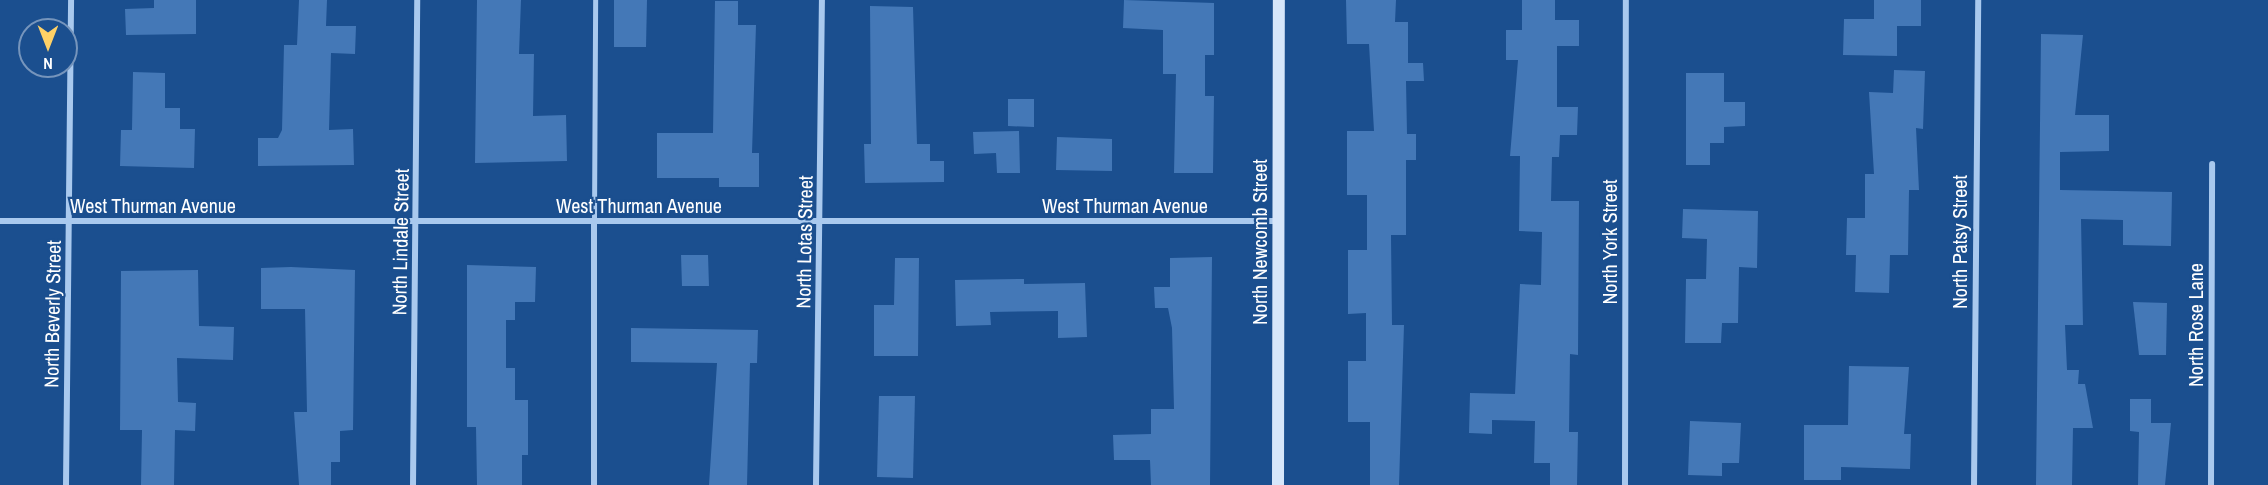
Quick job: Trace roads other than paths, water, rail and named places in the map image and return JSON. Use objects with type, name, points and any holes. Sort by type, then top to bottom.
[{"type":"main road","name":"North Newcomb Street","points":[[1278,485],[1279,0]]},
{"type":"street","name":"North Beverly Street","points":[[66,485],[71,0]]},
{"type":"street","name":"North Lindale Street","points":[[413,485],[417,221],[417,0]]},
{"type":"street","name":"North Lotas Street","points":[[816,485],[822,0]]},
{"type":"street","name":"North York Street","points":[[1625,485],[1626,0]]},
{"type":"street","name":"North Patsy Street","points":[[1974,485],[1978,0]]},
{"type":"street","name":"North Rose Lane","points":[[2211,485],[2212,164]]},
{"type":"street","name":"West Thurman Avenue","points":[[0,221],[1279,221]]},
{"type":"street","points":[[594,221],[594,485]]},
{"type":"lane","points":[[594,221],[595,0]]}]
